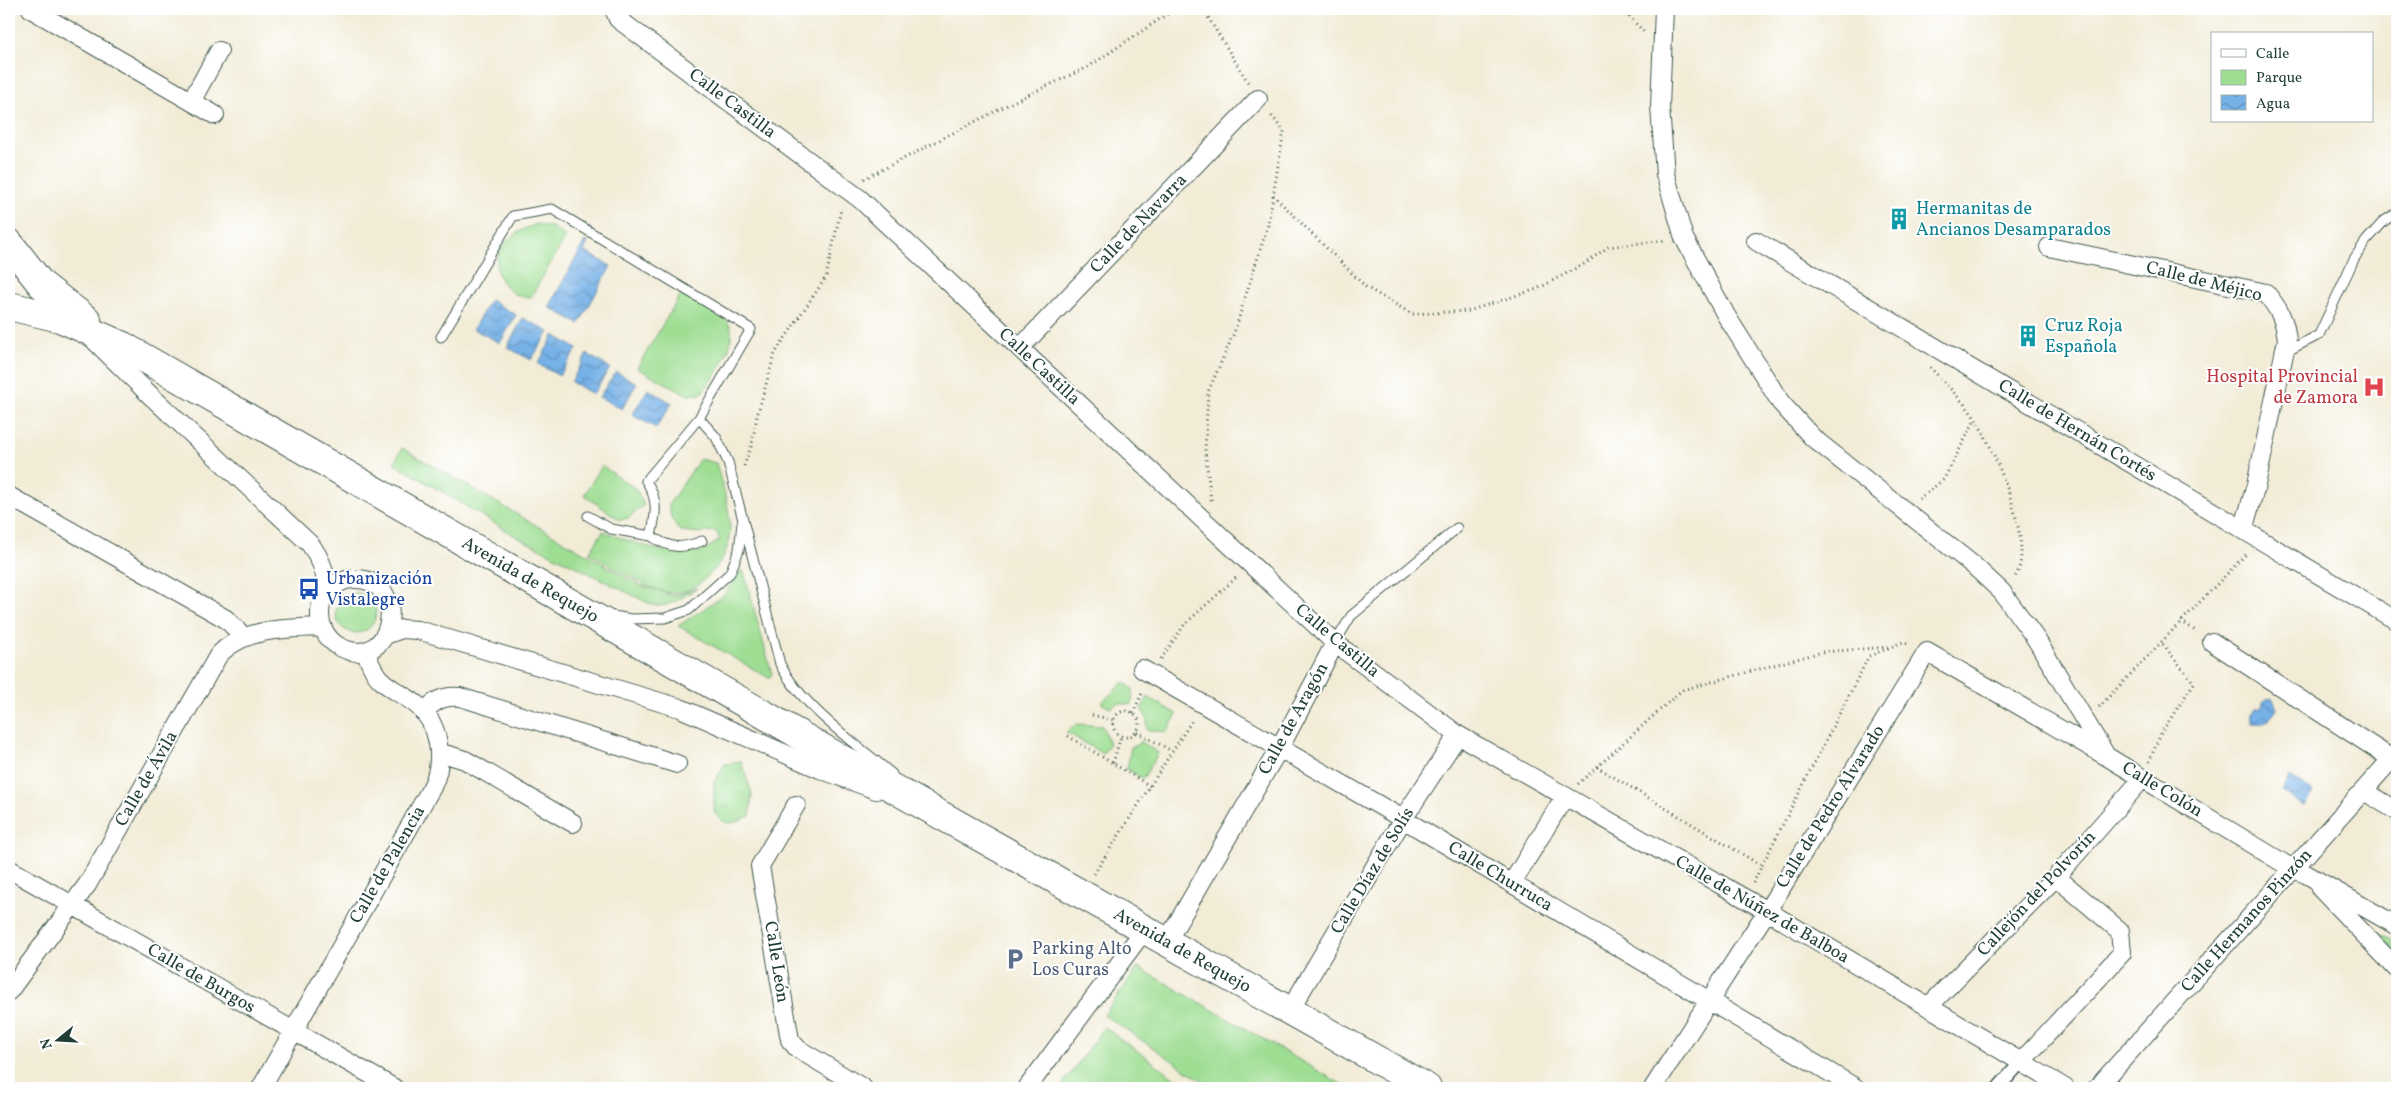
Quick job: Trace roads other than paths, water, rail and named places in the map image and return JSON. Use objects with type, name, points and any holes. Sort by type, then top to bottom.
[{"type":"highway","name":"Avenida de Requejo","points":[[9,243],[41,284],[122,346]]},
{"type":"highway","name":"Avenida de Requejo","points":[[9,306],[60,318],[122,346],[938,813],[1427,1088]]},
{"type":"street","points":[[31,9],[192,100],[215,115]]},
{"type":"street","name":"Calle Castilla","points":[[614,9],[618,19],[846,188],[1020,348],[1335,644],[1458,735]]},
{"type":"street","points":[[1664,9],[1660,107],[1665,174],[1684,238],[1727,316],[1781,403],[1813,438],[1973,565],[2002,592],[2036,639],[2106,756]]},
{"type":"street","points":[[192,100],[220,52]]},
{"type":"street","name":"Calle de Navarra","points":[[1020,348],[1258,99]]},
{"type":"street","name":"Calle de Hernán Cortés","points":[[1756,241],[2397,621]]},
{"type":"street","name":"Calle de Méjico","points":[[2049,247],[2266,293],[2279,308],[2285,322],[2287,340],[2256,485],[2243,530]]},
{"type":"street","points":[[79,325],[152,398],[306,540],[321,565],[325,582],[324,596],[320,608],[322,627],[328,637],[339,647],[351,651],[365,651],[377,645],[385,635],[390,619],[389,607],[382,592],[373,585],[360,579],[350,580],[336,584],[324,596]]},
{"type":"street","points":[[9,496],[226,619],[244,637]]},
{"type":"street","name":"Calle de Ávila","points":[[9,991],[91,878],[213,663],[228,646],[244,637],[278,630],[322,627]]},
{"type":"street","points":[[385,635],[402,629],[418,630],[657,700],[705,718],[820,769],[938,813]]},
{"type":"street","points":[[2212,642],[2394,756]]},
{"type":"street","name":"Calle de Aragón","points":[[1027,1088],[1156,935],[1280,747],[1335,644]]},
{"type":"street","name":"Calle de Palencia","points":[[261,1088],[432,787],[438,772],[439,752],[434,730],[424,712],[380,679],[365,651]]},
{"type":"street","name":"Calle Colón","points":[[1927,652],[2397,926]]},
{"type":"street","name":"Calle de Pedro Alvarado","points":[[1653,1088],[1767,911],[1927,652]]},
{"type":"street","name":"Calle Churruca","points":[[1147,671],[1403,819],[1856,1088]]},
{"type":"street","points":[[424,712],[439,699],[449,696],[460,697],[677,764]]},
{"type":"street","name":"Calle de Núñez de Balboa","points":[[1458,735],[1767,911],[2065,1088]]},
{"type":"street","name":"Calle Díaz de Solís","points":[[1290,1010],[1403,819],[1458,735]]},
{"type":"street","points":[[439,752],[465,760],[573,822]]},
{"type":"street","name":"Calle Hermanos Pinzón","points":[[2097,1088],[2300,871],[2394,756]]},
{"type":"street","name":"Callejón del Polvorín","points":[[1928,1007],[2056,876],[2143,778]]},
{"type":"street","points":[[2364,791],[2397,811]]},
{"type":"street","points":[[1512,884],[1565,796]]},
{"type":"street","name":"Calle León","points":[[796,805],[760,866],[790,1040],[798,1049],[863,1088]]},
{"type":"street","name":"Calle de Burgos","points":[[9,869],[394,1088]]},
{"type":"street","points":[[2300,871],[2397,969]]},
{"type":"street","points":[[1998,1088],[2122,953],[2120,931],[2056,876]]},
{"type":"lane","points":[[442,337],[513,216],[552,209],[751,329],[699,418],[646,481],[656,502],[657,512],[651,536]]},
{"type":"lane","points":[[2285,352],[2319,335],[2354,259],[2366,241],[2384,222],[2397,213]]},
{"type":"lane","name":"Avenida de Requejo","points":[[699,418],[716,437],[733,480],[780,664],[788,681],[805,699],[938,813]]},
{"type":"lane","points":[[588,516],[611,529],[651,536],[660,542],[679,548],[702,541]]},
{"type":"lane","points":[[588,612],[631,619],[665,618],[689,610],[730,573],[739,550],[743,518]]},
{"type":"lane","name":"Calle de Aragón","points":[[1335,644],[1351,616],[1457,528]]},
{"type":"water","points":[[585,241],[588,242],[584,251],[611,266],[579,324],[549,307]]},
{"type":"water","points":[[490,300],[516,315],[500,343],[473,329]]},
{"type":"water","points":[[523,318],[549,332],[531,360],[507,347]]},
{"type":"water","points":[[554,335],[577,349],[559,376],[538,364]]},
{"type":"water","points":[[587,354],[610,368],[593,394],[571,382]]},
{"type":"water","points":[[616,372],[637,383],[622,409],[599,397]]},
{"type":"water","points":[[648,389],[672,403],[656,428],[632,415]]},
{"type":"water","points":[[2270,698],[2273,699],[2277,708],[2268,721],[2263,724],[2252,723],[2250,716],[2255,709],[2261,708],[2262,702]]},
{"type":"water","points":[[2290,777],[2314,792],[2305,806],[2282,792]]},
{"type":"place","name":"Hermanitas de Ancianos Desamparados","points":[[1899,219]]},
{"type":"place","name":"Cruz Roja Española","points":[[2028,336]]},
{"type":"place","name":"Hospital Provincial de Zamora","points":[[2374,387]]},
{"type":"place","name":"Urbanización Vistalegre","points":[[309,589]]},
{"type":"place","name":"Parking Alto Los Curas","points":[[1015,959]]}]
